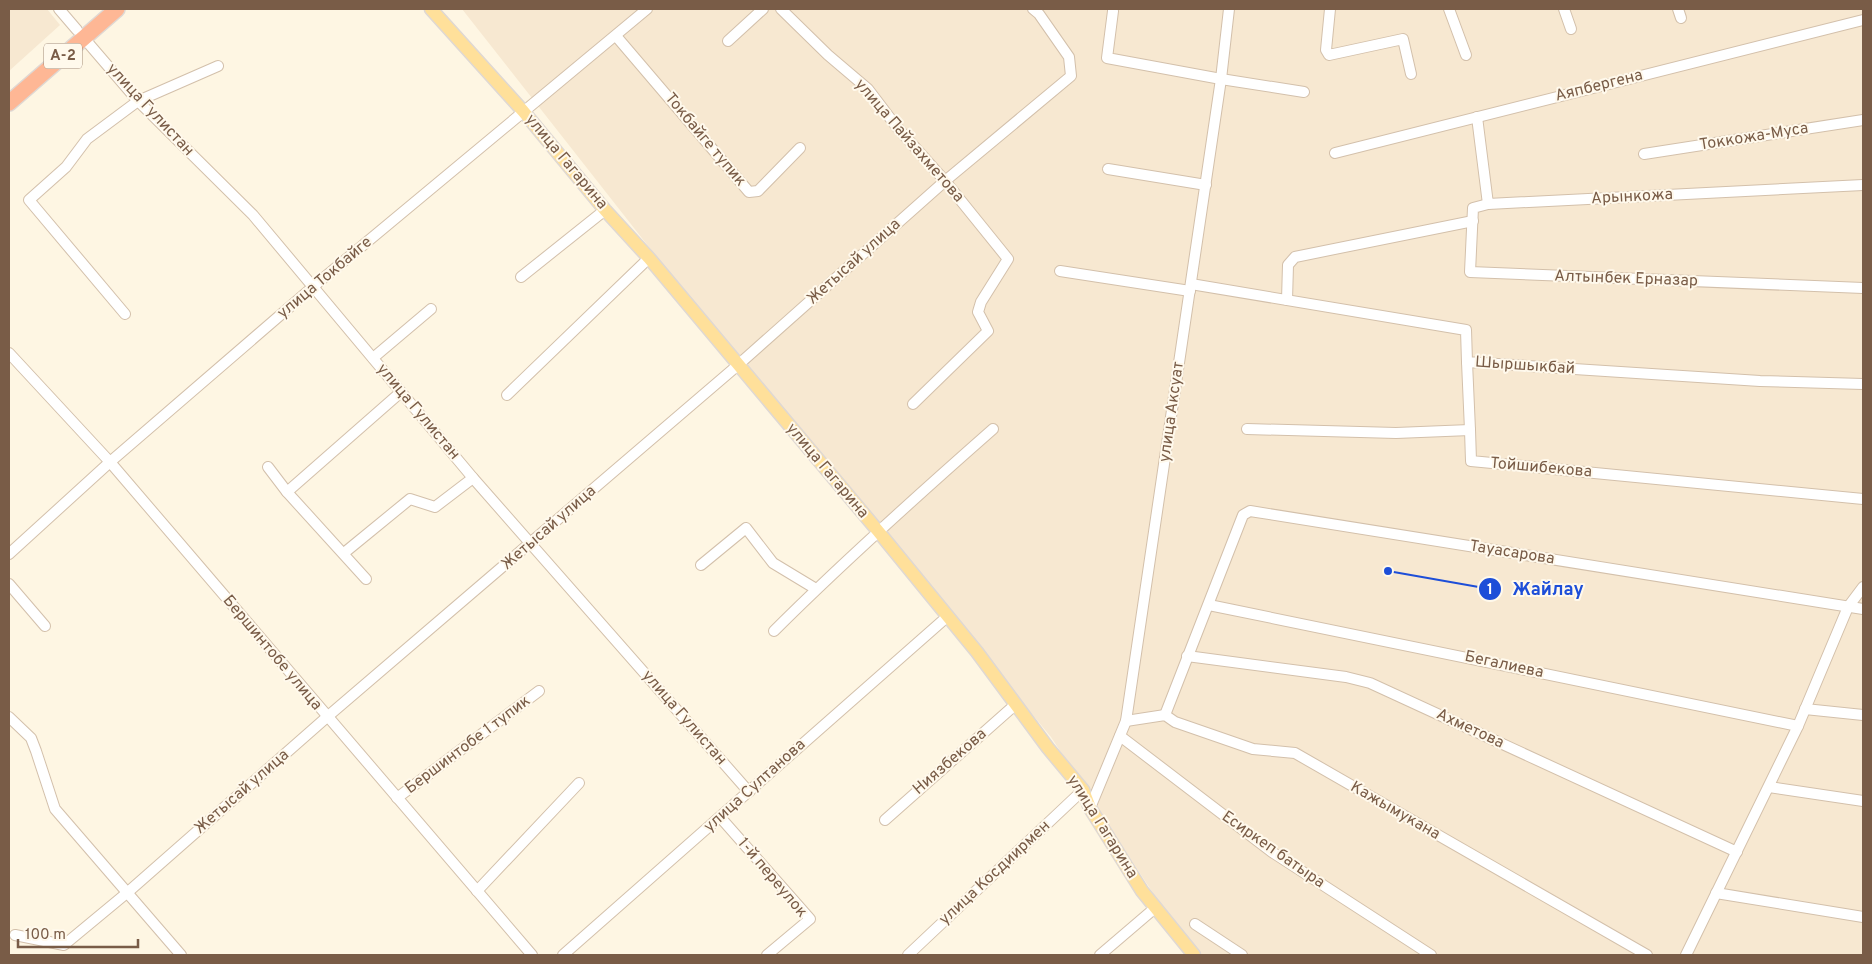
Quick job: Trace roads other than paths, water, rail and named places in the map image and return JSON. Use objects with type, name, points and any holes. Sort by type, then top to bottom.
[{"type":"highway","name":"A-2","points":[[9,103],[80,34],[101,9]]},
{"type":"highway","name":"A-2","points":[[9,90],[80,34],[117,9]]},
{"type":"main road","name":"улица Гагарина","points":[[431,9],[523,110],[605,210],[649,258],[878,530],[948,616],[1048,748],[1083,790],[1090,808],[1142,891],[1194,955]]},
{"type":"street","name":"улица Гулистан","points":[[59,9],[138,101],[253,215],[473,478],[749,792]]},
{"type":"street","name":"улица Токбайге","points":[[9,554],[110,462],[314,286],[523,110],[647,9]]},
{"type":"street","points":[[728,41],[763,9]]},
{"type":"street","name":"улица Пайзахметова","points":[[781,9],[828,55],[868,89],[896,126],[945,181],[1008,259],[981,302],[978,312],[988,331],[912,404]]},
{"type":"street","name":"Жетысай улица","points":[[15,935],[64,946],[327,717],[738,365],[945,181],[1071,76],[1069,57],[1039,14],[1033,9]]},
{"type":"street","name":"улица Аксуат","points":[[1090,808],[1126,722],[1206,185],[1229,9]]},
{"type":"street","points":[[1330,9],[1326,50],[1329,55],[1403,39],[1411,74]]},
{"type":"street","points":[[1449,9],[1466,55]]},
{"type":"street","points":[[1564,9],[1571,29]]},
{"type":"street","points":[[1113,11],[1108,58],[1221,80],[1304,92]]},
{"type":"street","name":"Аяпбергена","points":[[1335,153],[1863,20]]},
{"type":"street","name":"Токбайге тупик","points":[[616,36],[748,192],[758,191],[800,148]]},
{"type":"street","points":[[125,314],[29,200],[66,167],[87,139],[138,101],[218,66]]},
{"type":"street","points":[[1287,300],[1288,265],[1295,257],[1473,221],[1473,208],[1488,204],[1477,117]]},
{"type":"street","name":"Токкожа-Муса","points":[[1644,154],[1863,120]]},
{"type":"street","points":[[1108,169],[1206,185]]},
{"type":"street","name":"Арынкожа","points":[[1488,204],[1863,185]]},
{"type":"street","points":[[521,277],[605,210]]},
{"type":"street","name":"Алтынбек Ерназар","points":[[1473,221],[1470,272],[1863,288]]},
{"type":"street","points":[[507,395],[649,258]]},
{"type":"street","name":"Шыршыкбай","points":[[1060,271],[1287,300],[1466,330],[1467,362],[1760,381],[1863,384]]},
{"type":"street","points":[[373,358],[431,309]]},
{"type":"street","name":"Бершинтобе улица","points":[[9,353],[110,462],[532,955]]},
{"type":"street","points":[[1248,429],[1396,433],[1470,430],[1467,362]]},
{"type":"street","points":[[287,492],[401,392]]},
{"type":"street","points":[[774,631],[816,588],[878,530],[993,429]]},
{"type":"street","name":"Тойшибекова","points":[[1470,430],[1471,461],[1863,499]]},
{"type":"street","points":[[268,467],[287,492],[366,579]]},
{"type":"street","points":[[344,553],[410,498],[435,507],[473,478]]},
{"type":"street","name":"Тауасарова","points":[[1209,604],[1242,515],[1250,511],[1863,609]]},
{"type":"street","points":[[701,566],[746,528],[773,563],[816,588]]},
{"type":"street","points":[[9,584],[45,626]]},
{"type":"street","points":[[1686,955],[1798,726],[1848,607],[1863,587]]},
{"type":"street","points":[[1126,722],[1165,715],[1209,604]]},
{"type":"street","name":"Бегалиева","points":[[1209,604],[1798,726]]},
{"type":"street","name":"улица Султанова","points":[[563,955],[948,616]]},
{"type":"street","name":"Ахметова","points":[[1187,656],[1346,677],[1370,683],[1737,852]]},
{"type":"street","name":"Бершинтобе 1 тупик","points":[[397,798],[539,691]]},
{"type":"street","name":"Ниязбекова","points":[[885,820],[1016,704]]},
{"type":"street","points":[[1805,709],[1863,715]]},
{"type":"street","name":"Кажымукана","points":[[1165,715],[1175,722],[1253,749],[1295,753],[1647,955]]},
{"type":"street","points":[[9,717],[31,738],[55,809],[181,955]]},
{"type":"street","name":"Есиркеп батыра","points":[[1120,736],[1272,852],[1431,955]]},
{"type":"street","points":[[478,891],[578,783]]},
{"type":"street","points":[[1769,787],[1863,801]]},
{"type":"street","name":"улица Косдиирмен","points":[[908,955],[1083,790]]},
{"type":"street","name":"1-й переулок","points":[[720,817],[810,919],[767,955]]},
{"type":"street","points":[[1716,893],[1863,917]]},
{"type":"street","points":[[1100,955],[1155,908]]},
{"type":"street","points":[[1195,924],[1242,955]]},
{"type":"place","name":"Жайлау","points":[[1388,571]]}]
